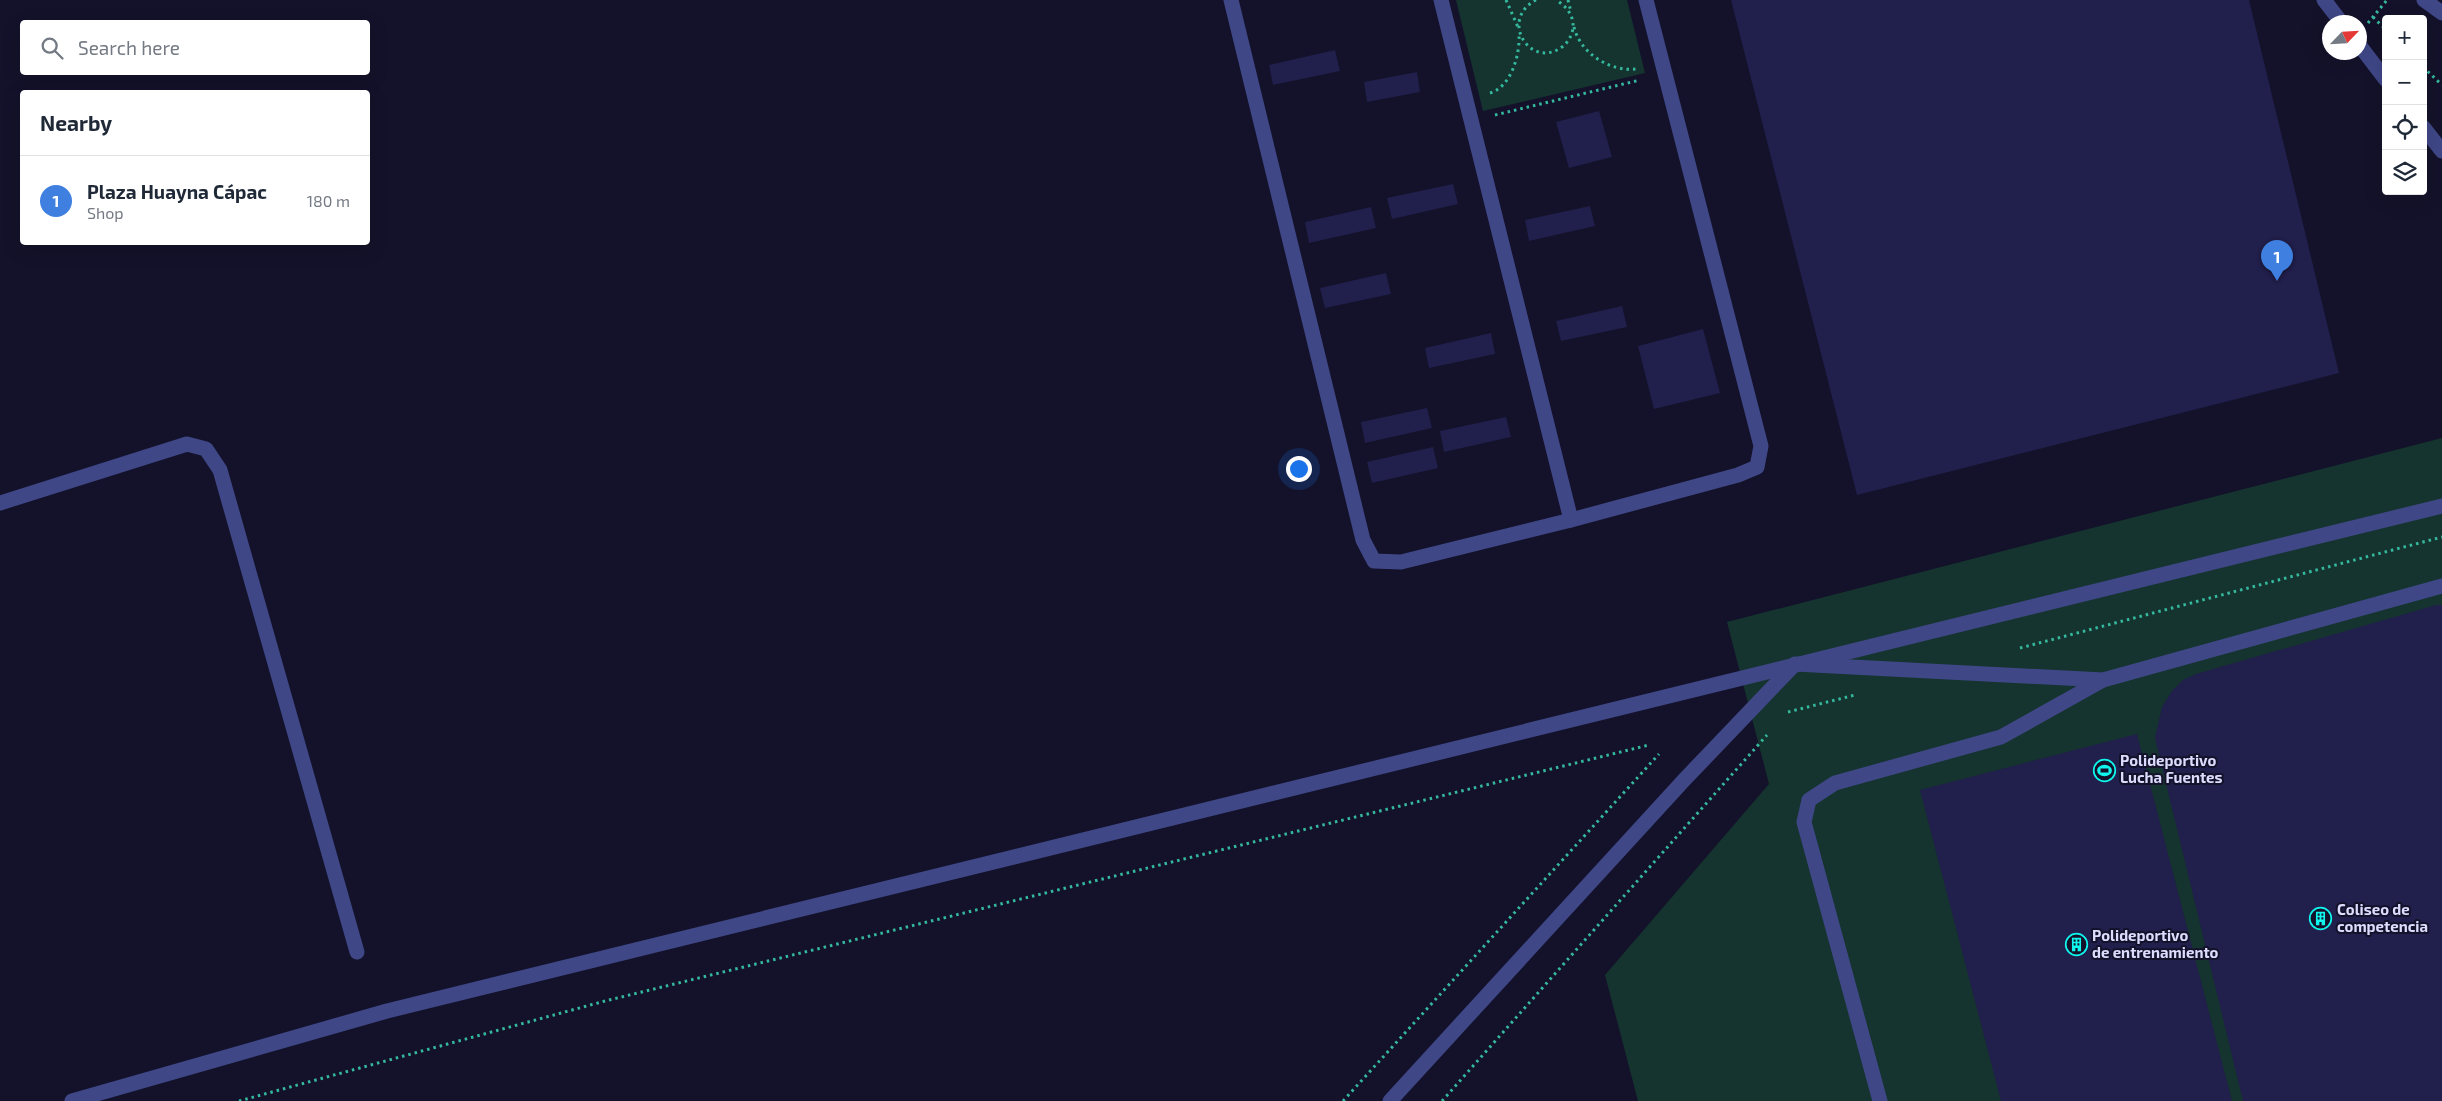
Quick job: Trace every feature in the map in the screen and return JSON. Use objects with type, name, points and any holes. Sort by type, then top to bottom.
[{"type":"street","points":[[1231,0],[1363,540],[1374,561],[1401,562],[1571,520],[1738,475],[1757,467],[1761,446],[1646,0]]},
{"type":"street","points":[[1441,0],[1571,520]]},
{"type":"street","points":[[2324,0],[2336,15]]},
{"type":"street","points":[[2424,0],[2442,13]]},
{"type":"street","points":[[2367,55],[2382,75]]},
{"type":"street","points":[[2427,132],[2442,151]]},
{"type":"street","points":[[0,504],[187,444],[206,449],[220,470],[358,952]]},
{"type":"street","points":[[72,1101],[387,1011],[2442,506]]},
{"type":"street","points":[[1880,1101],[1804,822],[1809,800],[1835,783],[2001,737],[2103,680],[2442,586]]},
{"type":"street","points":[[1390,1101],[1679,786],[1795,664],[2103,680]]},
{"type":"path","points":[[1506,0],[1521,38],[1533,50],[1550,53],[1566,44],[1573,28],[1568,0]]},
{"type":"path","points":[[1466,100],[1498,90],[1503,84],[1515,62],[1519,45],[1522,11],[1528,4],[1536,0]]},
{"type":"path","points":[[1556,0],[1569,11],[1577,37],[1587,51],[1604,62],[1620,68],[1634,70],[1664,68]]},
{"type":"path","points":[[2367,24],[2387,0]]},
{"type":"path","points":[[2373,17],[2382,26]]},
{"type":"path","points":[[1471,120],[1664,68]]},
{"type":"path","points":[[2427,71],[2442,85]]},
{"type":"path","points":[[2018,648],[2442,537]]},
{"type":"path","points":[[1781,719],[1788,712],[1860,694]]},
{"type":"path","points":[[1442,1101],[1768,734]]},
{"type":"path","points":[[239,1101],[604,1001],[1649,746]]},
{"type":"path","points":[[1343,1101],[1659,754]]},
{"type":"green space","points":[[1456,0],[1627,0],[1645,73],[1483,111]]},
{"type":"green space","name":"Polideportivo Lucha Fuentes","points":[[2442,438],[2442,1101],[1638,1101],[1605,975],[1769,784],[1727,622]]},
{"type":"building","points":[[1731,0],[2249,0],[2339,373],[1857,495]]},
{"type":"building","points":[[1335,50],[1340,71],[1273,85],[1269,65]]},
{"type":"building","points":[[1417,72],[1420,92],[1367,102],[1364,82]]},
{"type":"building","points":[[1599,111],[1612,157],[1569,168],[1556,122]]},
{"type":"building","points":[[1453,184],[1458,204],[1392,219],[1387,198]]},
{"type":"building","points":[[1590,206],[1595,226],[1529,241],[1525,220]]},
{"type":"building","points":[[1371,207],[1376,228],[1309,243],[1305,222]]},
{"type":"building","points":[[1386,273],[1391,294],[1325,308],[1320,288]]},
{"type":"building","points":[[1622,306],[1627,327],[1561,341],[1556,321]]},
{"type":"building","points":[[1703,329],[1720,393],[1654,409],[1638,346]]},
{"type":"building","points":[[1491,333],[1495,354],[1429,368],[1425,348]]},
{"type":"building","points":[[1427,408],[1432,428],[1365,443],[1361,422]]},
{"type":"building","points":[[1506,417],[1511,437],[1444,452],[1440,431]]},
{"type":"building","points":[[1433,447],[1438,468],[1372,483],[1367,462]]},
{"type":"building","name":"Coliseo de competencia","points":[[2436,605],[2442,605],[2442,1101],[2243,1101],[2155,738],[2162,707],[2172,691],[2183,680],[2196,674]]},
{"type":"building","name":"Polideportivo de entrenamiento","points":[[2137,734],[2232,1101],[2001,1101],[1920,790]]},
{"type":"place","name":"Plaza Huayna Cápac","points":[[2277,281]]},
{"type":"place","name":"Polideportivo Lucha Fuentes","points":[[2104,770]]},
{"type":"place","name":"Coliseo de competencia","points":[[2321,919]]},
{"type":"place","name":"Polideportivo de entrenamiento","points":[[2076,945]]}]
